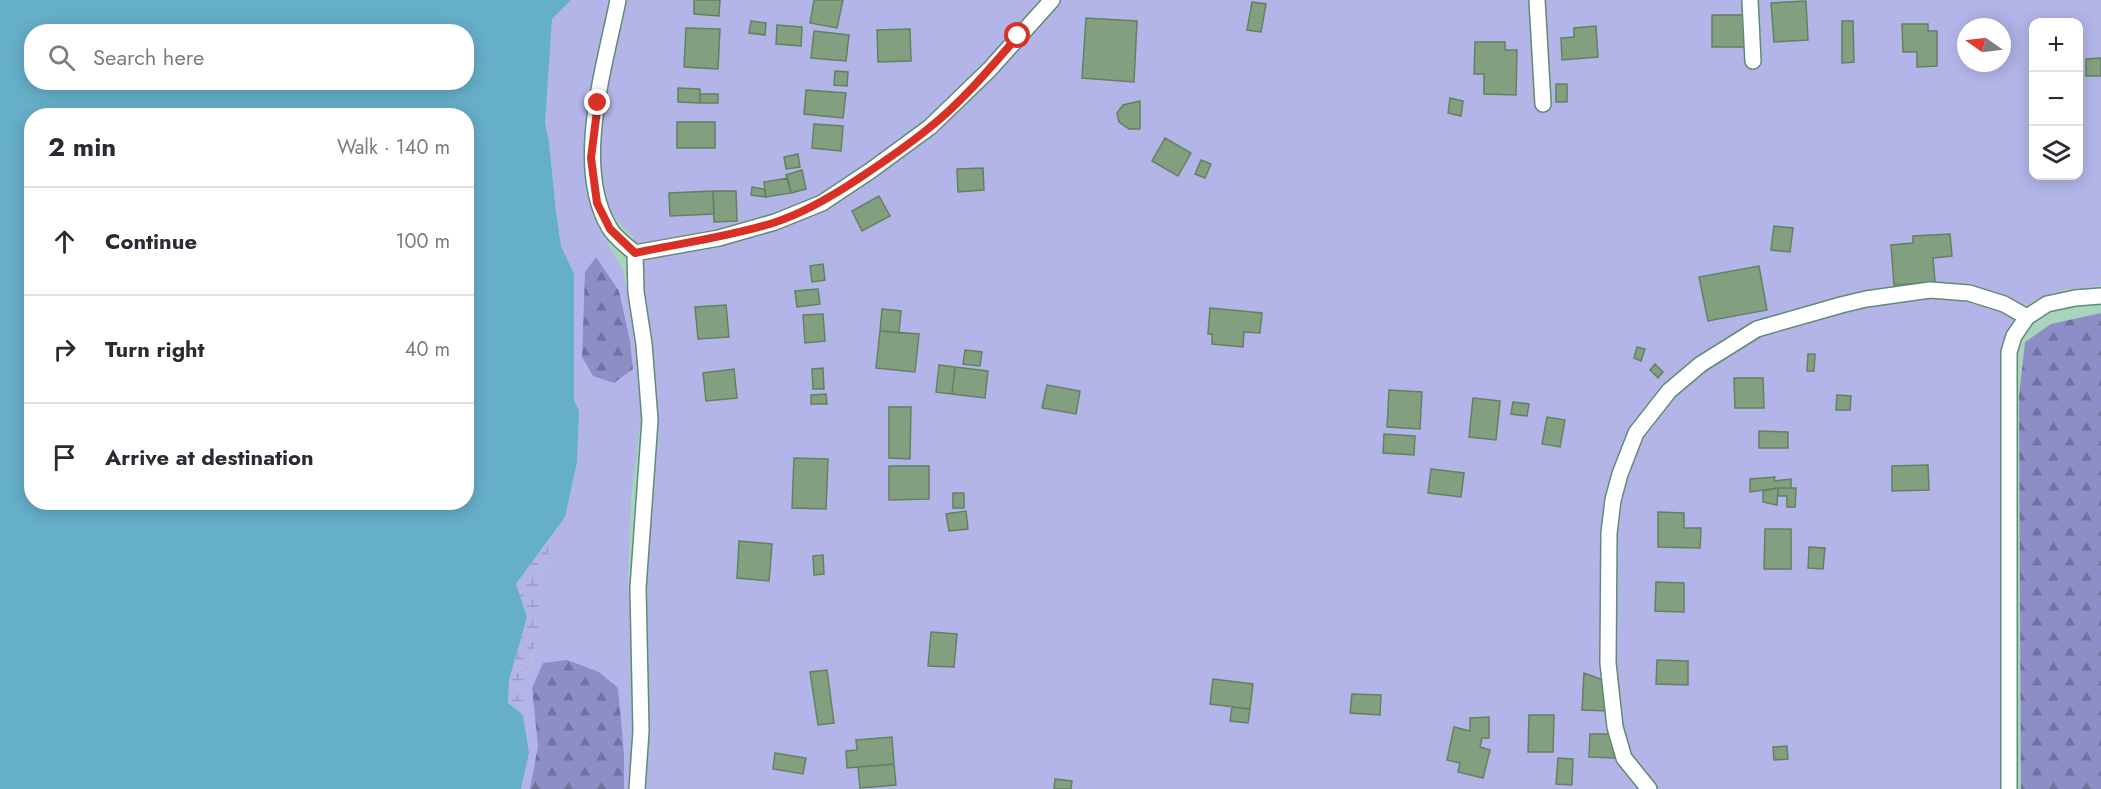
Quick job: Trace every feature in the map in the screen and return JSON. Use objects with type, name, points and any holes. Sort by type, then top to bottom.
[{"type":"lane","points":[[618,0],[598,103],[591,158],[597,203],[610,229],[635,253],[636,292],[644,344],[650,420],[638,588],[641,731],[637,789]]},
{"type":"lane","points":[[635,253],[719,238],[775,222],[822,203],[930,128],[988,70],[1052,0]]},
{"type":"lane","points":[[1538,0],[1543,104]]},
{"type":"lane","points":[[1750,0],[1752,61]]},
{"type":"lane","points":[[1649,789],[1624,758],[1614,727],[1608,663],[1609,533],[1612,500],[1636,434],[1669,391],[1701,364],[1757,329],[1841,305],[1930,290],[1969,293],[2004,304],[2026,317]]},
{"type":"lane","points":[[2009,789],[2009,352],[2014,336],[2026,317],[2047,304],[2075,298],[2101,296]]},
{"type":"green space","points":[[571,0],[2101,0],[2101,286],[2063,290],[2033,301],[2012,323],[2004,339],[2001,359],[2003,420],[2000,623],[2002,789],[646,789],[649,743],[647,579],[657,419],[640,258],[633,237],[611,214],[598,145],[584,143],[593,217],[623,271],[639,361],[641,420],[631,498],[628,578],[634,693],[631,789],[521,789],[529,753],[523,715],[525,678],[535,651],[539,580],[546,564],[552,536],[565,517],[577,462],[579,411],[574,400],[574,274],[561,246],[545,123],[552,19]]},
{"type":"green space","points":[[596,257],[619,291],[630,341],[633,369],[614,383],[593,376],[582,357],[585,272]]},
{"type":"green space","points":[[2101,313],[2101,789],[2021,789],[2019,396],[2025,342],[2051,324]]},
{"type":"green space","points":[[552,536],[546,564],[539,580],[540,629],[525,678],[523,715],[508,703],[509,680],[527,617],[516,584]]},
{"type":"green space","points":[[567,660],[599,672],[618,688],[624,754],[624,789],[530,789],[538,746],[532,688],[543,663]]},
{"type":"shaded area","points":[[0,0],[571,0],[552,19],[545,123],[561,246],[574,274],[574,400],[579,411],[577,462],[565,517],[516,584],[527,617],[509,680],[508,703],[523,715],[529,753],[521,789],[0,789]]},
{"type":"building","points":[[694,0],[720,0],[719,16],[694,14]]},
{"type":"building","points":[[814,0],[843,0],[837,28],[810,23]]},
{"type":"building","points":[[1806,1],[1808,40],[1774,42],[1771,3]]},
{"type":"building","points":[[1252,2],[1266,4],[1261,32],[1247,30]]},
{"type":"building","points":[[1712,15],[1746,15],[1745,47],[1712,47]]},
{"type":"building","points":[[1086,18],[1137,21],[1134,82],[1082,78]]},
{"type":"building","points":[[751,21],[766,23],[765,35],[749,33]]},
{"type":"building","points":[[1842,21],[1853,21],[1854,62],[1842,63]]},
{"type":"building","points":[[1902,24],[1928,24],[1928,31],[1937,31],[1937,66],[1917,67],[1917,52],[1903,52]]},
{"type":"building","points":[[777,25],[802,27],[801,46],[776,44]]},
{"type":"building","points":[[1596,26],[1598,57],[1562,60],[1561,38],[1574,37],[1574,28]]},
{"type":"building","points":[[686,28],[720,29],[718,69],[684,67]]},
{"type":"building","points":[[910,29],[911,61],[878,62],[877,30]]},
{"type":"building","points":[[814,31],[849,35],[846,61],[811,58]]},
{"type":"building","points":[[1475,42],[1505,42],[1505,50],[1517,50],[1516,95],[1484,94],[1484,74],[1474,74]]},
{"type":"building","points":[[2101,58],[2101,76],[2086,76],[2086,59]]},
{"type":"building","points":[[835,71],[848,72],[847,86],[834,85]]},
{"type":"building","points":[[1556,84],[1567,84],[1567,102],[1556,102]]},
{"type":"building","points":[[678,88],[700,89],[700,103],[678,102]]},
{"type":"building","points":[[806,90],[846,93],[843,118],[804,114]]},
{"type":"building","points":[[700,94],[718,94],[718,103],[700,103]]},
{"type":"building","points":[[1450,98],[1463,101],[1461,116],[1448,113]]},
{"type":"building","points":[[1140,101],[1140,129],[1129,129],[1119,122],[1117,113],[1123,105]]},
{"type":"building","points":[[677,122],[715,122],[715,148],[677,148]]},
{"type":"building","points":[[814,124],[843,126],[841,151],[812,148]]},
{"type":"building","points":[[1165,138],[1191,153],[1178,176],[1152,161]]},
{"type":"building","points":[[798,154],[800,167],[786,169],[784,157]]},
{"type":"building","points":[[1201,160],[1211,164],[1205,178],[1195,174]]},
{"type":"building","points":[[983,168],[984,190],[958,192],[957,169]]},
{"type":"building","points":[[802,170],[806,189],[791,193],[786,175]]},
{"type":"building","points":[[788,178],[791,193],[766,197],[764,182]]},
{"type":"building","points":[[752,187],[764,189],[766,197],[751,195]]},
{"type":"building","points":[[713,191],[714,214],[670,216],[669,193]]},
{"type":"building","points":[[713,191],[736,191],[737,221],[714,222]]},
{"type":"building","points":[[879,196],[890,216],[862,231],[852,211]]},
{"type":"building","points":[[1774,226],[1793,228],[1790,252],[1771,250]]},
{"type":"building","points":[[1950,234],[1952,256],[1933,258],[1935,282],[1894,285],[1891,245],[1913,243],[1913,236]]},
{"type":"building","points":[[823,264],[825,280],[812,282],[810,266]]},
{"type":"building","points":[[1759,266],[1767,310],[1708,321],[1699,277]]},
{"type":"building","points":[[818,289],[820,304],[797,307],[795,291]]},
{"type":"building","points":[[726,305],[729,337],[698,339],[695,307]]},
{"type":"building","points":[[1210,308],[1262,313],[1260,333],[1244,332],[1243,347],[1212,344],[1212,334],[1208,334]]},
{"type":"building","points":[[882,309],[901,311],[899,333],[880,331]]},
{"type":"building","points":[[823,314],[825,341],[805,343],[803,315]]},
{"type":"building","points":[[880,331],[919,334],[915,372],[876,368]]},
{"type":"building","points":[[1637,347],[1645,349],[1641,361],[1634,358]]},
{"type":"building","points":[[965,350],[982,352],[980,366],[963,364]]},
{"type":"building","points":[[1808,354],[1815,354],[1814,371],[1807,371]]},
{"type":"building","points":[[1655,364],[1663,372],[1658,378],[1650,370]]},
{"type":"building","points":[[939,365],[955,367],[952,394],[936,392]]},
{"type":"building","points":[[955,367],[988,371],[985,398],[952,394]]},
{"type":"building","points":[[823,368],[824,389],[813,389],[812,369]]},
{"type":"building","points":[[734,369],[737,398],[706,401],[703,373]]},
{"type":"building","points":[[1734,378],[1763,378],[1764,408],[1735,408]]},
{"type":"building","points":[[1047,385],[1080,391],[1076,414],[1042,408]]},
{"type":"building","points":[[1389,390],[1422,392],[1420,429],[1387,427]]},
{"type":"building","points":[[826,394],[827,404],[811,404],[811,395]]},
{"type":"building","points":[[1837,395],[1851,396],[1850,410],[1836,410]]},
{"type":"building","points":[[1473,398],[1500,401],[1496,440],[1469,437]]},
{"type":"building","points":[[1513,402],[1529,404],[1527,416],[1511,414]]},
{"type":"building","points":[[889,407],[911,407],[910,459],[889,458]]},
{"type":"building","points":[[1547,417],[1565,420],[1560,447],[1542,444]]},
{"type":"building","points":[[1759,431],[1788,432],[1788,448],[1759,448]]},
{"type":"building","points":[[1384,434],[1415,436],[1414,455],[1383,453]]},
{"type":"building","points":[[794,458],[828,459],[826,509],[792,508]]},
{"type":"building","points":[[1928,465],[1929,490],[1892,491],[1892,466]]},
{"type":"building","points":[[889,466],[929,466],[929,499],[889,500]]},
{"type":"building","points":[[1431,469],[1464,473],[1461,497],[1428,493]]},
{"type":"building","points":[[1775,477],[1774,481],[1791,479],[1791,488],[1750,492],[1750,479]]},
{"type":"building","points":[[1778,488],[1796,488],[1795,507],[1787,507],[1787,496],[1778,496]]},
{"type":"building","points":[[1778,488],[1777,505],[1763,502],[1763,491]]},
{"type":"building","points":[[953,493],[964,493],[964,508],[953,508]]},
{"type":"building","points":[[966,511],[968,529],[949,531],[946,514]]},
{"type":"building","points":[[1658,512],[1684,513],[1684,528],[1701,528],[1700,548],[1658,547]]},
{"type":"building","points":[[1765,529],[1791,529],[1791,569],[1764,569]]},
{"type":"building","points":[[739,541],[772,544],[769,581],[737,578]]},
{"type":"building","points":[[1809,547],[1825,548],[1823,569],[1808,568]]},
{"type":"building","points":[[823,555],[824,574],[814,575],[813,556]]},
{"type":"building","points":[[1656,582],[1684,583],[1684,612],[1655,611]]},
{"type":"building","points":[[931,632],[957,634],[954,667],[928,666]]},
{"type":"building","points":[[1657,660],[1688,661],[1688,685],[1656,684]]},
{"type":"building","points":[[827,670],[834,723],[818,725],[810,672]]},
{"type":"building","points":[[1584,673],[1603,680],[1608,711],[1582,710]]},
{"type":"building","points":[[1213,679],[1253,684],[1250,709],[1210,704]]},
{"type":"building","points":[[1352,694],[1381,695],[1380,715],[1350,713]]},
{"type":"building","points":[[1232,707],[1250,709],[1248,723],[1230,721]]},
{"type":"building","points":[[1529,715],[1554,715],[1553,752],[1528,752]]},
{"type":"building","points":[[1489,717],[1489,738],[1482,738],[1480,747],[1490,750],[1483,778],[1458,772],[1460,763],[1447,760],[1454,727],[1470,731],[1470,718]]},
{"type":"building","points":[[1590,734],[1611,734],[1615,758],[1589,757]]},
{"type":"building","points":[[892,737],[894,764],[847,768],[846,751],[857,750],[856,740]]},
{"type":"building","points":[[1787,746],[1788,759],[1774,760],[1773,747]]},
{"type":"building","points":[[775,753],[806,758],[803,774],[773,769]]},
{"type":"building","points":[[1558,758],[1573,759],[1572,785],[1556,784]]},
{"type":"building","points":[[894,764],[896,785],[860,788],[858,767]]},
{"type":"building","points":[[1055,779],[1072,781],[1071,789],[1054,789]]},
{"type":"route","points":[[598,103],[591,158],[597,203],[610,229],[635,253],[719,238],[775,222],[822,203],[930,128],[988,70],[1018,36]]}]
